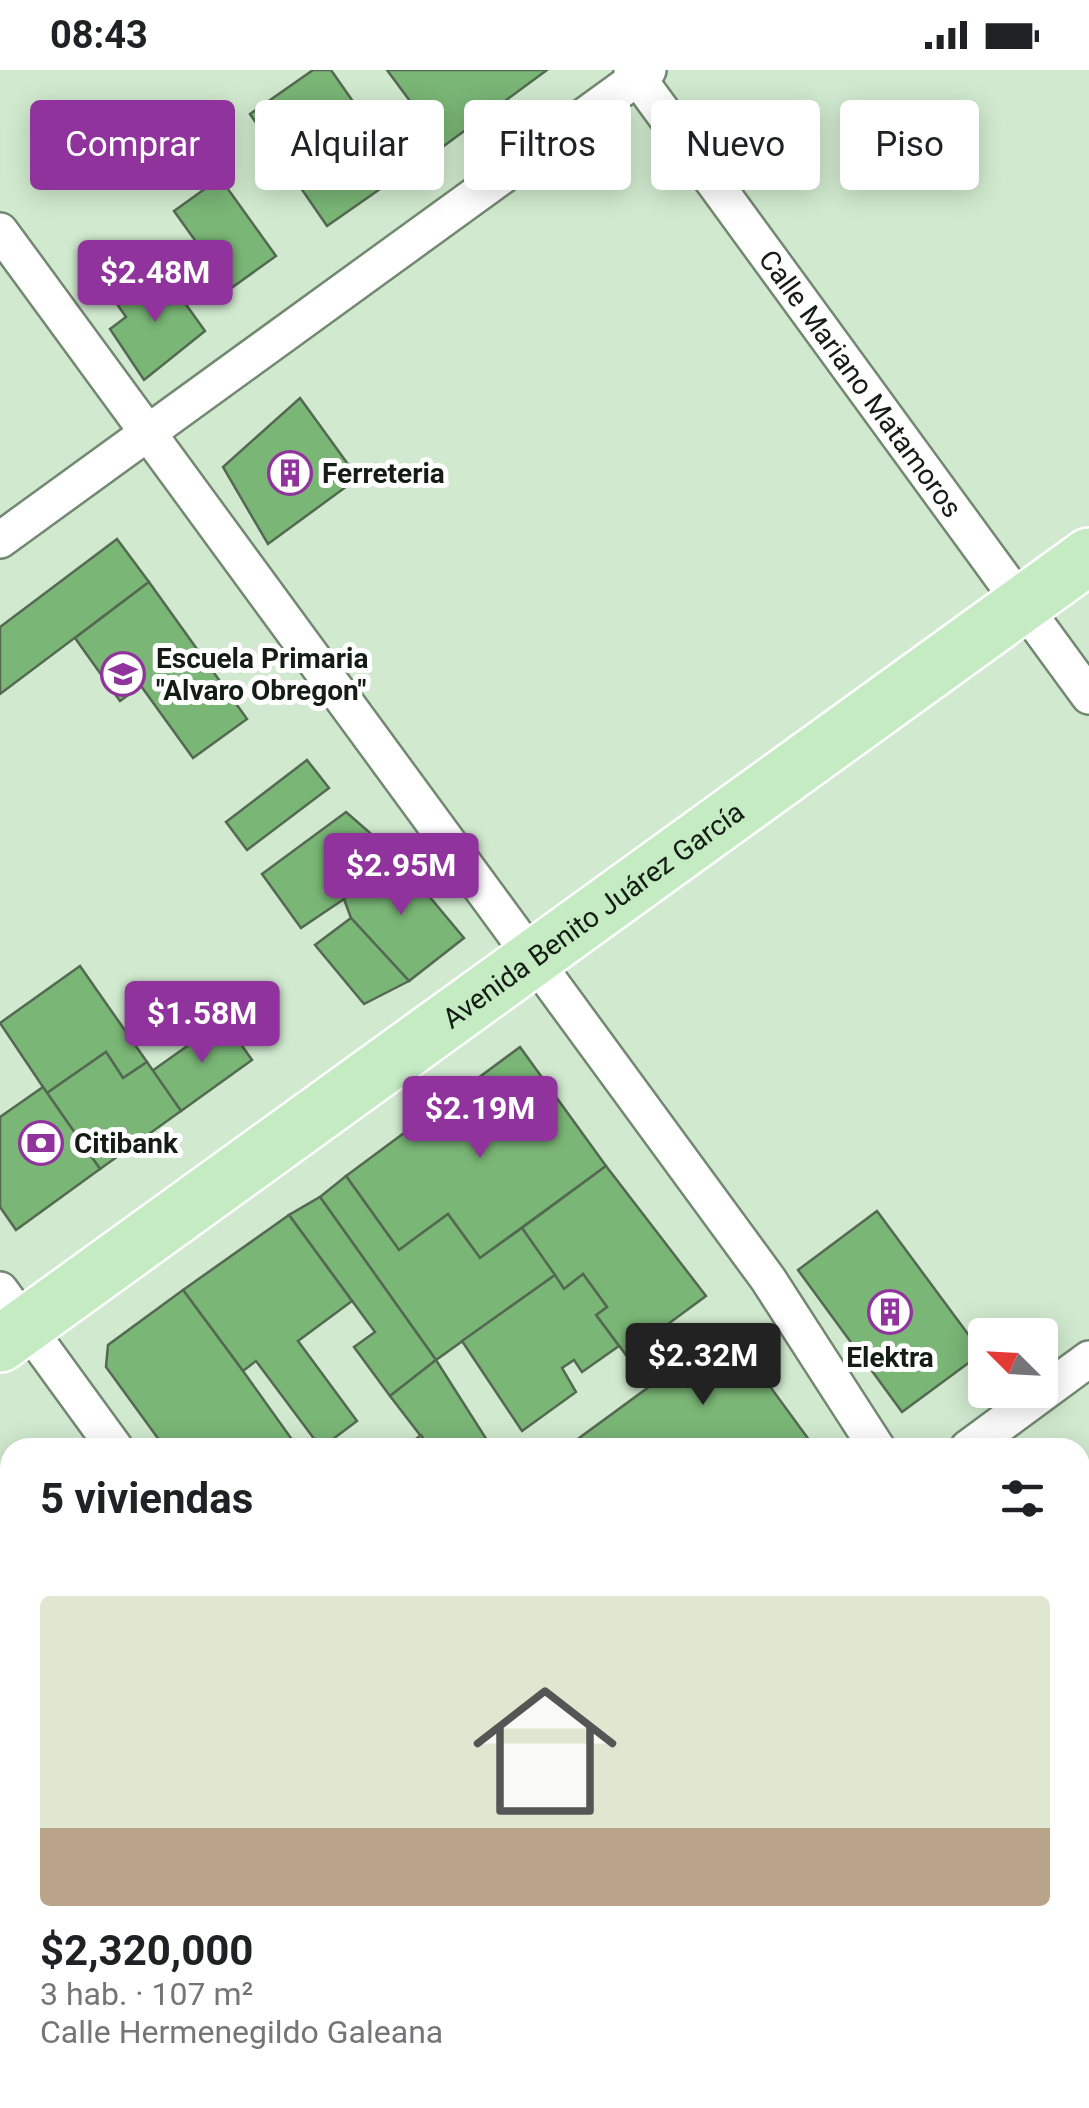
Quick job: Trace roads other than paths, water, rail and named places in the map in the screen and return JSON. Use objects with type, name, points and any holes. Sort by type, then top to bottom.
[{"type":"main road","name":"Avenida Benito Juárez García","points":[[9,1320],[532,958],[1089,556]]},
{"type":"street","points":[[0,540],[639,72]]},
{"type":"street","name":"Calle Mariano Matamoros","points":[[639,72],[1089,696]]},
{"type":"street","points":[[0,232],[768,1280],[871,1438]]},
{"type":"street","points":[[9,1320],[106,1438]]},
{"type":"street","points":[[982,1438],[1089,1359]]},
{"type":"place","name":"Ferreteria","points":[[290,473]]},
{"type":"place","name":"Escuela Primaria \"Alvaro Obregon\"","points":[[123,674]]},
{"type":"place","name":"Citibank","points":[[41,1143]]},
{"type":"place","name":"Elektra","points":[[890,1312]]}]
